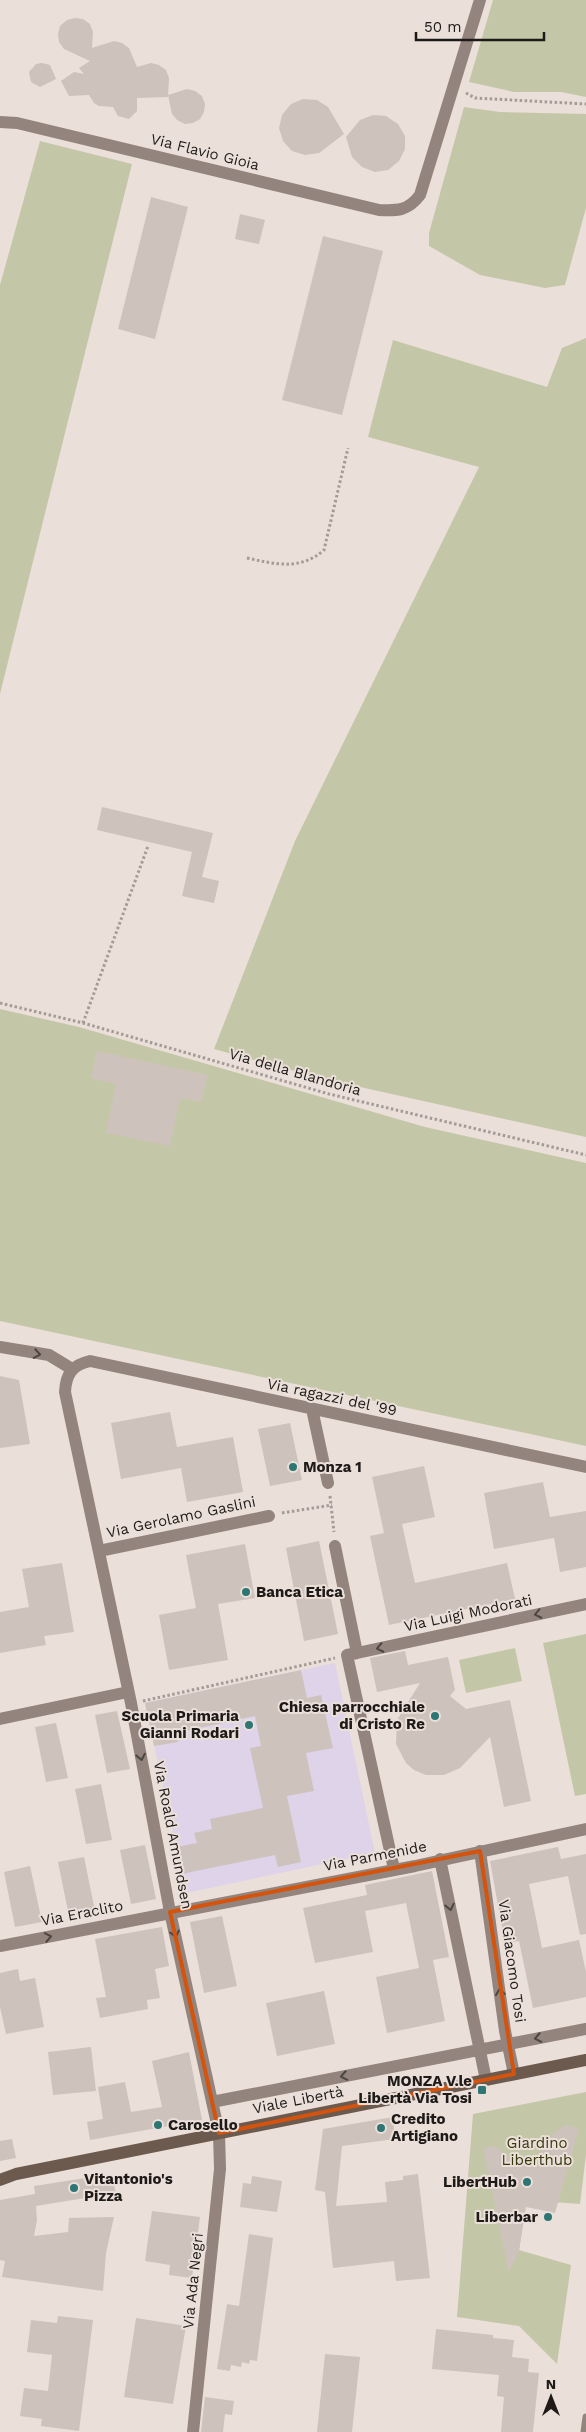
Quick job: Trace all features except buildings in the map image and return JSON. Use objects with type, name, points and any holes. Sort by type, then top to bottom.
[{"type":"main road","name":"Viale Libertà","points":[[0,2180],[16,2174],[586,2060]]},
{"type":"main road","name":"Viale Libertà","points":[[0,2174],[16,2174]]},
{"type":"street","points":[[455,85],[480,0]]},
{"type":"street","name":"Via Flavio Gioia","points":[[0,122],[17,123],[378,210],[404,210],[412,205],[420,195],[455,85]]},
{"type":"street","points":[[0,1347],[49,1356],[72,1368]]},
{"type":"street","name":"Via ragazzi del '99","points":[[72,1368],[80,1363],[90,1361],[586,1467]]},
{"type":"street","name":"Via Roald Amundsen","points":[[72,1368],[66,1379],[65,1392],[130,1698],[170,1912],[219,2133]]},
{"type":"street","points":[[312,1409],[328,1484]]},
{"type":"street","name":"Via Gerolamo Gaslini","points":[[98,1551],[269,1516]]},
{"type":"street","points":[[334,1546],[352,1654],[394,1869]]},
{"type":"street","name":"Via Luigi Modorati","points":[[352,1654],[586,1604]]},
{"type":"street","points":[[0,1719],[130,1698]]},
{"type":"street","name":"Via Parmenide","points":[[170,1912],[394,1869],[586,1829]]},
{"type":"street","name":"Via Giacomo Tosi","points":[[480,1851],[514,2074]]},
{"type":"street","points":[[440,1859],[486,2080]]},
{"type":"street","name":"Via Eraclito","points":[[0,1946],[170,1912]]},
{"type":"street","name":"Viale Libertà","points":[[212,2102],[586,2029]]},
{"type":"street","name":"Via Ada Negri","points":[[193,2432],[220,2169],[219,2133]]},
{"type":"lane","points":[[584,2432],[586,2418]]},
{"type":"path","points":[[455,85],[474,98],[586,104]]},
{"type":"path","points":[[247,558],[279,565],[301,564],[314,559],[324,550],[348,448]]},
{"type":"path","points":[[83,1023],[148,846]]},
{"type":"path","name":"Via della Blandoria","points":[[0,1003],[83,1023],[329,1094],[586,1155]]},
{"type":"path","points":[[328,1484],[332,1505],[334,1546]]},
{"type":"path","points":[[269,1516],[332,1505]]},
{"type":"path","points":[[130,1698],[352,1654]]},
{"type":"highlighted area","points":[[480,1851],[514,2074],[219,2133],[170,1912]]},
{"type":"shaded area","name":"Scuola Primaria Gianni Rodari","points":[[335,1663],[375,1853],[186,1893],[145,1703]]},
{"type":"green space","points":[[493,0],[586,0],[586,97],[561,92],[514,92],[469,82]]},
{"type":"green space","points":[[464,107],[500,112],[586,114],[586,208],[565,285],[545,288],[480,275],[429,246],[429,233]]},
{"type":"green space","points":[[40,141],[132,164],[0,694],[0,285]]},
{"type":"green space","points":[[586,338],[586,1137],[324,1079],[214,1049],[295,841],[479,467],[368,437],[393,340],[547,387],[562,348]]},
{"type":"green space","points":[[0,1009],[79,1027],[425,1127],[586,1163],[586,1446],[0,1321]]},
{"type":"green space","points":[[586,1634],[586,1794],[575,1796],[543,1643]]},
{"type":"green space","points":[[515,1648],[522,1681],[466,1693],[459,1660]]},
{"type":"green space","name":"Giardino Liberthub","points":[[586,2092],[586,2155],[580,2204],[526,2200],[519,2250],[571,2265],[557,2364],[519,2326],[457,2317],[473,2114]]},
{"type":"place","name":"Monza 1","points":[[293,1467]]},
{"type":"place","name":"Banca Etica","points":[[246,1592]]},
{"type":"place","name":"Chiesa parrocchiale di Cristo Re","points":[[435,1716]]},
{"type":"place","name":"Scuola Primaria Gianni Rodari","points":[[249,1725]]},
{"type":"place","name":"MONZA V.le Libertà Via Tosi","points":[[482,2090]]},
{"type":"place","name":"Carosello","points":[[158,2125]]},
{"type":"place","name":"Credito Artigiano","points":[[381,2128]]},
{"type":"place","name":"LibertHub","points":[[527,2182]]},
{"type":"place","name":"Vitantonio's Pizza","points":[[74,2188]]},
{"type":"place","name":"Liberbar","points":[[548,2217]]}]
